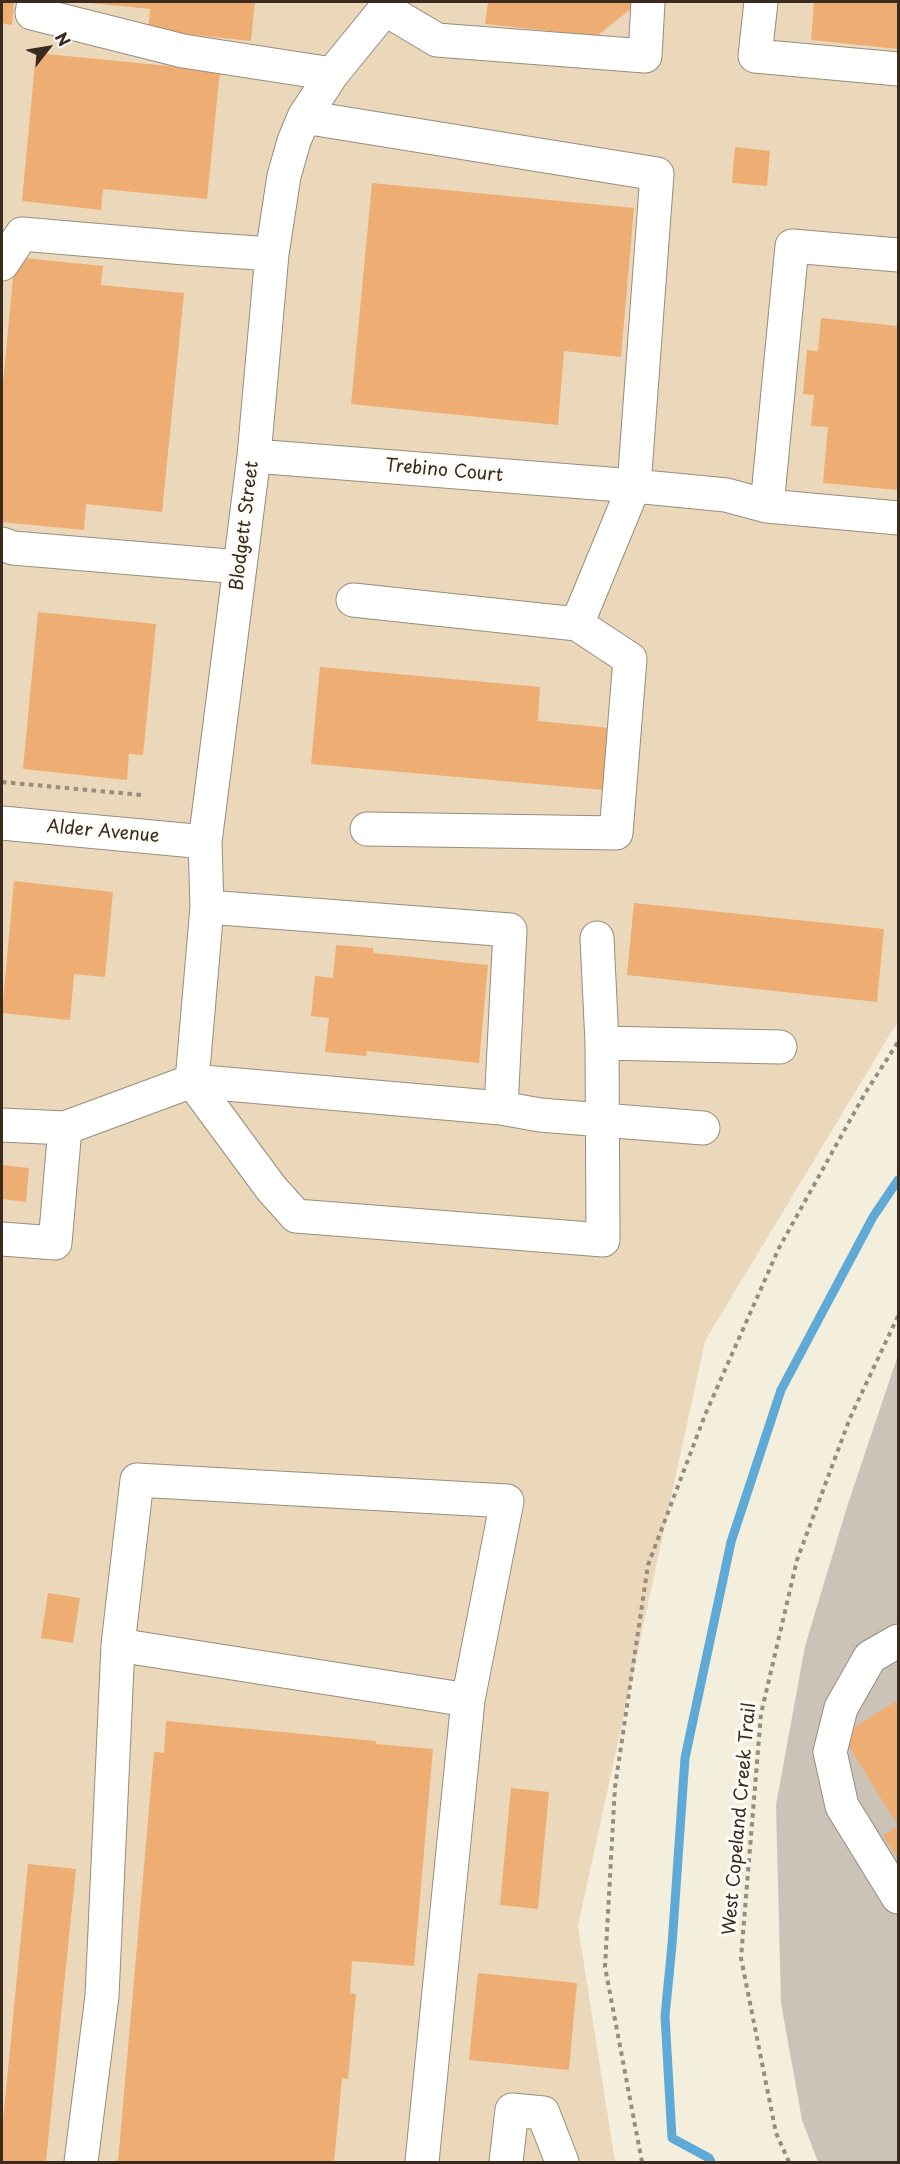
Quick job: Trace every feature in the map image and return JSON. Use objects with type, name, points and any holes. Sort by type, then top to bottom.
[{"type":"street","points":[[34,2],[32,13],[183,51],[332,74]]},
{"type":"street","points":[[387,5],[437,40],[645,56],[648,2]]},
{"type":"street","points":[[761,2],[756,56],[898,69]]},
{"type":"street","name":"Blodgett Street","points":[[192,1081],[207,907],[205,842],[254,456],[272,254],[284,176],[304,117],[332,74],[387,5]]},
{"type":"street","points":[[304,117],[657,174],[634,486],[577,624]]},
{"type":"street","points":[[2,264],[22,234],[272,254]]},
{"type":"street","points":[[767,506],[792,246],[898,255]]},
{"type":"street","name":"Trebino Court","points":[[254,456],[634,486],[726,495],[767,506],[898,518]]},
{"type":"street","points":[[2,544],[13,548],[240,567]]},
{"type":"street","points":[[353,600],[577,624],[630,659],[616,833],[367,829]]},
{"type":"street","name":"Alder Avenue","points":[[2,823],[205,842]]},
{"type":"street","points":[[207,907],[510,930],[501,1108]]},
{"type":"street","points":[[192,1081],[271,1188],[296,1216],[603,1240],[602,1043],[597,938]]},
{"type":"street","points":[[602,1043],[780,1047]]},
{"type":"street","points":[[2,1125],[65,1128],[192,1081],[501,1108],[540,1115],[703,1128]]},
{"type":"street","points":[[2,1239],[55,1243],[65,1128]]},
{"type":"street","points":[[81,2163],[102,1996],[118,1645],[137,1480],[507,1501],[468,1700],[422,2163]]},
{"type":"street","points":[[898,1641],[870,1657],[841,1708],[830,1752],[842,1806],[898,1897]]},
{"type":"street","points":[[118,1645],[468,1700]]},
{"type":"street","points":[[506,2163],[512,2110],[543,2113],[562,2163]]},
{"type":"path","points":[[2,782],[142,795]]},
{"type":"path","points":[[642,2163],[605,1967],[615,1787],[648,1565],[705,1415],[779,1248],[864,1095],[898,1042]]},
{"type":"path","name":"West Copeland Creek Trail","points":[[789,2163],[776,2133],[741,1958],[761,1714],[797,1560],[850,1418],[898,1316]]},
{"type":"shaded area","points":[[2,2],[898,2],[898,1021],[705,1341],[578,1926],[615,2162],[2,2162]]},
{"type":"shaded area","points":[[898,1355],[898,2162],[818,2162],[802,2120],[781,2003],[776,1805],[805,1646],[847,1507]]},
{"type":"building","points":[[2,2],[14,2],[12,25],[2,23]]},
{"type":"building","points":[[90,2],[255,2],[251,41],[148,30],[150,9]]},
{"type":"building","points":[[488,2],[634,2],[633,7],[597,36],[485,24]]},
{"type":"building","points":[[814,2],[898,2],[898,49],[811,40]]},
{"type":"building","points":[[36,53],[220,71],[207,199],[103,189],[101,210],[22,201]]},
{"type":"building","points":[[735,147],[770,151],[767,186],[732,183]]},
{"type":"building","points":[[372,183],[634,208],[621,357],[564,351],[558,425],[351,404]]},
{"type":"building","points":[[15,257],[103,266],[101,285],[184,293],[162,512],[86,504],[84,530],[2,522],[2,393]]},
{"type":"building","points":[[821,318],[898,326],[898,490],[823,483],[828,427],[811,426],[814,395],[803,394],[807,350],[818,351]]},
{"type":"building","points":[[38,612],[156,624],[143,755],[129,754],[127,780],[23,769]]},
{"type":"building","points":[[320,667],[540,687],[538,721],[610,728],[604,790],[311,764]]},
{"type":"building","points":[[14,881],[113,892],[105,977],[74,974],[70,1020],[2,1013]]},
{"type":"building","points":[[634,903],[884,929],[877,1002],[627,975]]},
{"type":"building","points":[[336,945],[373,948],[373,953],[488,965],[479,1063],[367,1051],[366,1056],[325,1052],[329,1018],[311,1016],[315,976],[333,978]]},
{"type":"building","points":[[2,1165],[29,1168],[26,1202],[2,1199]]},
{"type":"building","points":[[48,1593],[80,1598],[73,1643],[41,1638]]},
{"type":"building","points":[[898,1700],[898,1826],[842,1735]]},
{"type":"building","points":[[166,1721],[376,1741],[376,1744],[433,1749],[414,1966],[352,1961],[350,1993],[356,1994],[348,2079],[342,2078],[334,2162],[118,2162],[154,1752],[164,1753]]},
{"type":"building","points":[[511,1788],[549,1792],[538,1909],[500,1905]]},
{"type":"building","points":[[898,1826],[898,1859],[883,1835]]},
{"type":"building","points":[[28,1864],[76,1869],[46,2162],[2,2162],[2,2131]]},
{"type":"building","points":[[478,1973],[577,1983],[569,2070],[469,2060]]},
{"type":"waterway","points":[[711,2162],[709,2158],[672,2138],[665,2016],[685,1758],[731,1542],[781,1390],[873,1217],[898,1180]]}]
